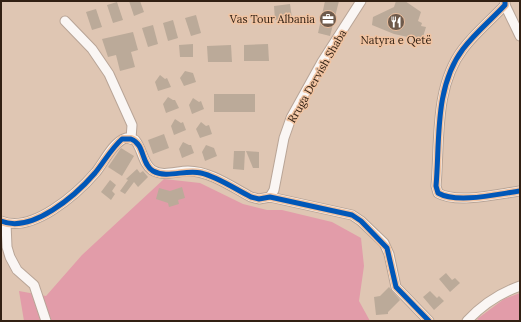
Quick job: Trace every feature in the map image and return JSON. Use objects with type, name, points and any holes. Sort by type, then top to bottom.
[{"type":"street","name":"Rruga Dervish Shaba","points":[[270,197],[274,190],[284,138],[289,122],[322,62],[361,1]]},
{"type":"street","points":[[520,36],[505,3],[462,50],[451,73],[442,102],[436,186],[438,193],[448,197],[476,197],[520,191]]},
{"type":"street","points":[[65,21],[92,49],[109,74],[132,125],[133,133],[131,138]]},
{"type":"street","points":[[46,321],[34,285],[17,270],[10,257],[7,247],[4,222],[16,223],[37,218],[54,209],[95,173],[122,139],[131,138],[138,144],[148,167],[153,171],[163,174],[187,171],[202,173],[251,197],[259,199],[270,197],[352,215],[361,221],[387,248],[396,287],[429,321]]},
{"type":"street","points":[[467,321],[479,310],[504,293],[520,286]]},
{"type":"shaded area","points":[[164,179],[200,183],[243,204],[267,210],[282,210],[332,222],[361,238],[364,266],[359,301],[370,321],[24,321],[19,291],[46,296],[82,255]]},
{"type":"shaded area","points":[[520,293],[520,321],[480,321],[477,319],[504,299]]},
{"type":"building","points":[[129,1],[140,1],[144,12],[134,16]]},
{"type":"building","name":"Vas Tour Albania","points":[[325,1],[339,1],[330,36],[318,33]]},
{"type":"building","name":"Natyra e Qetë","points":[[396,1],[405,1],[421,12],[418,21],[422,23],[421,26],[426,27],[422,40],[394,34],[372,25],[373,17],[394,7]]},
{"type":"building","points":[[117,2],[123,20],[113,23],[107,5]]},
{"type":"building","points":[[290,4],[292,18],[275,20],[274,6]]},
{"type":"building","points":[[96,9],[102,27],[92,30],[86,12]]},
{"type":"building","points":[[196,15],[201,33],[191,36],[185,18]]},
{"type":"building","points":[[173,20],[178,38],[168,41],[163,23]]},
{"type":"building","points":[[153,25],[158,44],[148,47],[142,28]]},
{"type":"building","points":[[133,32],[138,50],[131,52],[135,67],[120,71],[116,55],[108,57],[102,39]]},
{"type":"building","points":[[193,44],[193,57],[180,57],[179,45]]},
{"type":"building","points":[[268,44],[269,61],[244,61],[244,45]]},
{"type":"building","points":[[231,45],[232,62],[208,62],[207,46]]},
{"type":"building","points":[[185,71],[193,73],[196,82],[184,86],[180,78]]},
{"type":"building","points":[[160,75],[165,79],[167,78],[171,87],[158,91],[155,82]]},
{"type":"building","points":[[214,94],[255,94],[255,112],[214,112]]},
{"type":"building","points":[[168,97],[175,100],[179,108],[166,113],[163,104]]},
{"type":"building","points":[[193,98],[199,102],[201,101],[204,109],[192,114],[189,105]]},
{"type":"building","points":[[175,119],[181,123],[183,122],[186,130],[174,135],[171,126]]},
{"type":"building","points":[[201,122],[206,126],[209,125],[212,134],[200,138],[196,129]]},
{"type":"building","points":[[164,134],[169,148],[153,154],[148,140]]},
{"type":"building","points":[[183,142],[191,145],[194,153],[182,158],[179,149]]},
{"type":"building","points":[[206,145],[214,148],[217,156],[205,161],[202,152]]},
{"type":"building","points":[[121,148],[134,156],[122,176],[108,167]]},
{"type":"building","points":[[234,151],[245,151],[244,170],[233,169]]},
{"type":"building","points":[[246,151],[259,152],[259,168],[253,168]]},
{"type":"building","points":[[137,169],[140,173],[143,171],[148,177],[138,187],[134,182],[125,194],[120,191],[128,180],[126,179]]},
{"type":"building","points":[[110,180],[116,185],[112,191],[115,194],[111,200],[101,192]]},
{"type":"building","points":[[182,187],[185,198],[178,200],[179,204],[169,207],[168,203],[156,199],[159,188],[170,191]]},
{"type":"building","points":[[446,273],[452,280],[455,278],[460,283],[450,292],[439,279]]},
{"type":"building","points":[[389,287],[400,300],[388,312],[388,314],[376,315],[374,297],[380,296]]},
{"type":"building","points":[[430,291],[437,298],[439,296],[444,301],[434,310],[423,297]]},
{"type":"cycle path","points":[[505,1],[505,5],[463,49],[447,80],[440,115],[436,186],[438,193],[456,198],[489,196],[520,191]]},
{"type":"cycle path","points":[[1,221],[13,224],[26,222],[52,210],[77,192],[87,182],[122,139],[131,139],[139,145],[149,168],[158,173],[201,173],[220,180],[251,197],[259,199],[270,197],[352,215],[361,221],[387,248],[396,287],[429,321]]},
{"type":"place","name":"Vas Tour Albania","points":[[328,19]]},
{"type":"place","name":"Natyra e Qetë","points":[[396,22]]}]
